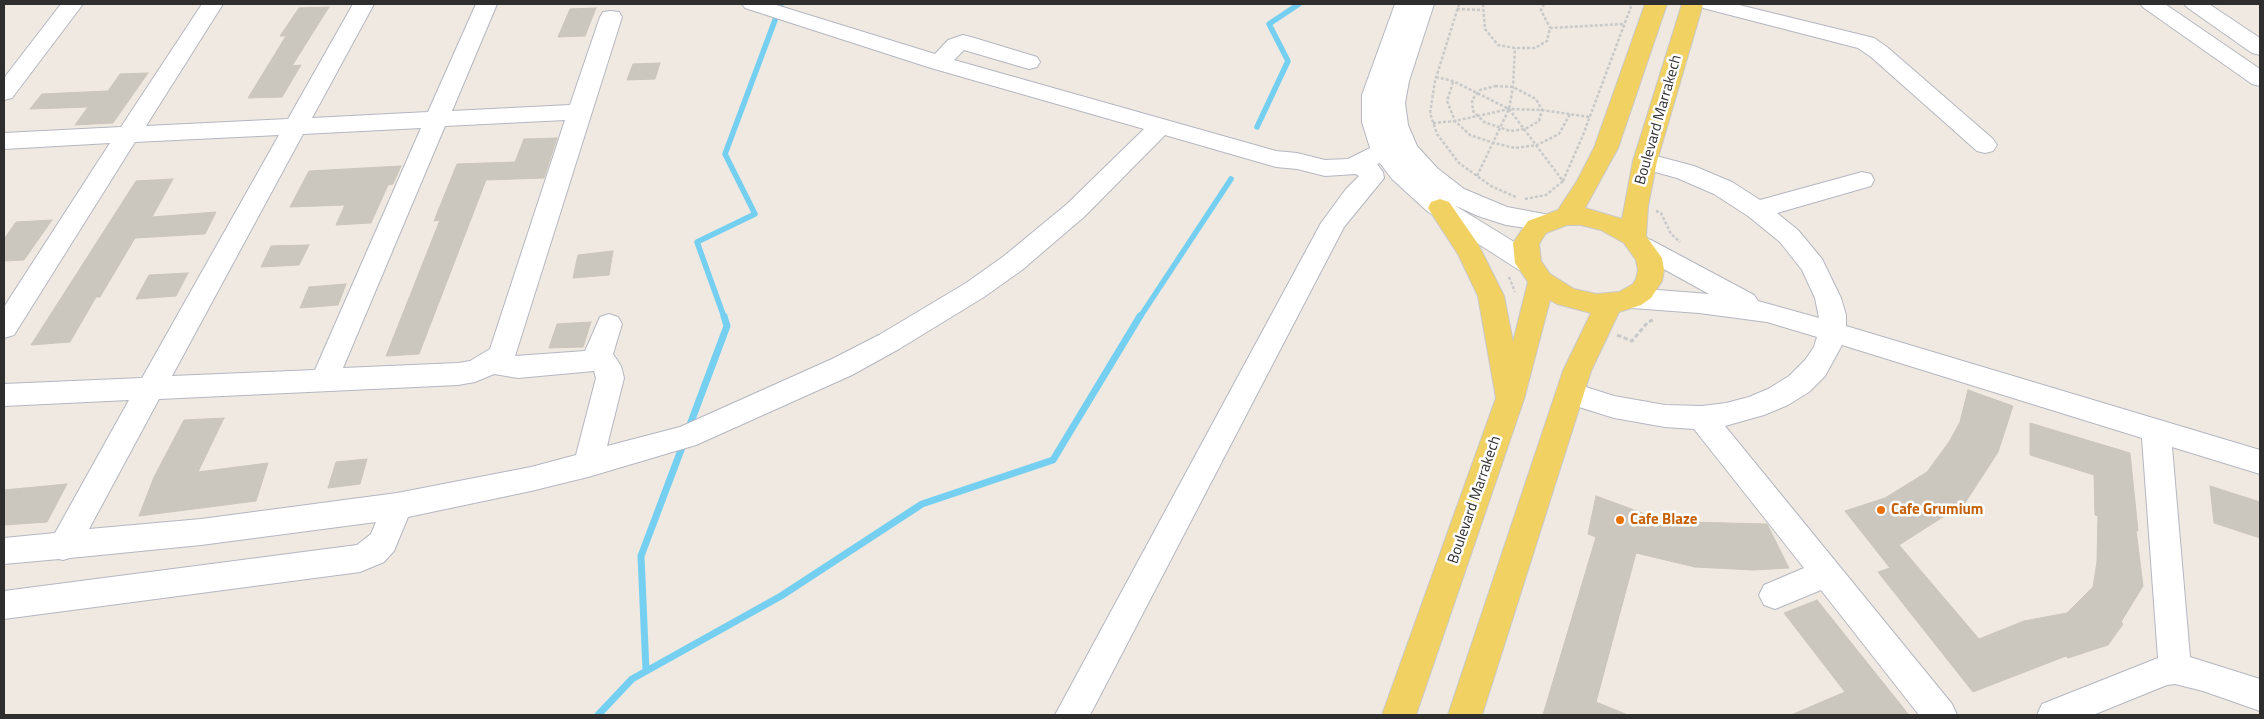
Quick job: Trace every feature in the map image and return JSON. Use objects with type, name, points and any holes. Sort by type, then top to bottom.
[{"type":"main road","name":"Boulevard Marrakech","points":[[1399,715],[1510,399],[1535,310],[1535,272],[1526,243],[1537,227],[1556,219],[1586,187],[1606,148],[1656,4]]},
{"type":"main road","name":"Boulevard Marrakech","points":[[1465,715],[1585,350],[1613,310],[1642,291],[1649,281],[1650,264],[1638,242],[1636,206],[1645,161],[1693,4]]},
{"type":"main road","points":[[1440,208],[1469,251],[1491,296],[1510,399]]},
{"type":"main road","points":[[1556,219],[1588,217],[1609,222],[1638,242]]},
{"type":"main road","points":[[1535,272],[1566,297],[1613,310]]},
{"type":"street","points":[[4,93],[72,4]]},
{"type":"street","points":[[4,328],[212,4]]},
{"type":"street","points":[[64,547],[363,4]]},
{"type":"street","points":[[325,378],[486,4]]},
{"type":"street","points":[[752,4],[940,63],[1276,159],[1300,171],[1408,180]]},
{"type":"street","points":[[1405,4],[1374,95],[1374,122],[1384,151],[1408,180],[1440,208],[1498,244],[1535,272]]},
{"type":"street","points":[[1424,4],[1398,81],[1394,103],[1396,125],[1407,149],[1428,174],[1455,195],[1506,216],[1556,219]]},
{"type":"street","points":[[1710,4],[1866,43],[1879,52],[1985,145]]},
{"type":"street","points":[[2151,4],[2256,72]]},
{"type":"street","points":[[2195,4],[2260,48]]},
{"type":"street","points":[[4,395],[325,378],[458,374],[475,371],[492,363],[500,357],[505,349],[579,112],[611,18]]},
{"type":"street","points":[[940,63],[956,45],[963,42],[1029,62]]},
{"type":"street","points":[[4,140],[579,112]]},
{"type":"street","points":[[4,551],[64,547],[201,532],[397,506],[466,494],[588,465],[686,438],[842,367],[934,316],[983,285],[1048,235],[1103,185],[1161,126]]},
{"type":"street","points":[[1072,715],[1334,224],[1355,175],[1384,151]]},
{"type":"street","points":[[1570,393],[1665,416],[1702,418],[1754,407],[1778,397],[1799,384],[1815,368],[1827,350],[1832,332],[1833,315],[1828,298],[1813,266],[1789,236],[1757,210],[1704,180],[1645,161]]},
{"type":"street","points":[[1757,210],[1862,180]]},
{"type":"street","points":[[1638,242],[1688,273],[1767,312],[2260,462]]},
{"type":"street","points":[[1613,310],[1699,303],[1767,312]]},
{"type":"street","points":[[492,363],[518,368],[585,363],[598,355],[609,324]]},
{"type":"street","points":[[588,465],[610,378],[607,366],[598,355]]},
{"type":"street","points":[[1702,418],[1940,715]]},
{"type":"street","points":[[2156,430],[2175,669]]},
{"type":"street","points":[[4,605],[360,558],[373,552],[383,542],[397,506]]},
{"type":"street","points":[[1775,595],[1827,573]]},
{"type":"street","points":[[2054,715],[2166,670],[2175,669],[2203,675],[2260,695]]},
{"type":"path","points":[[1459,4],[1436,77],[1430,113],[1437,134],[1459,164],[1491,186],[1521,200],[1546,195],[1563,181],[1632,4]]},
{"type":"path","points":[[1484,4],[1482,10],[1485,30],[1498,45],[1515,48],[1535,48],[1547,41],[1550,28],[1541,10],[1544,4]]},
{"type":"path","points":[[1458,9],[1482,10]]},
{"type":"path","points":[[1550,28],[1624,24]]},
{"type":"path","points":[[1477,176],[1509,109],[1514,87],[1515,48]]},
{"type":"path","points":[[1436,77],[1453,81],[1509,109],[1563,181],[1586,187]]},
{"type":"path","points":[[1453,81],[1447,101],[1455,121],[1470,134],[1494,143],[1515,148],[1537,145],[1559,134],[1570,114]]},
{"type":"path","points":[[1495,86],[1514,87],[1536,99],[1542,110],[1539,121],[1525,129],[1500,129],[1484,122],[1477,116],[1472,100],[1478,92],[1495,86]]},
{"type":"path","points":[[1434,123],[1455,121],[1509,109],[1542,110],[1589,117]]},
{"type":"path","points":[[1636,206],[1661,213],[1671,234],[1684,246]]},
{"type":"path","points":[[1498,244],[1492,254],[1512,280],[1518,303],[1535,310]]},
{"type":"path","points":[[1613,310],[1632,341],[1648,322],[1661,317]]},
{"type":"building","points":[[329,7],[292,66],[301,65],[282,97],[248,98],[286,36],[280,36],[299,8]]},
{"type":"building","points":[[596,8],[585,36],[558,37],[570,9]]},
{"type":"building","points":[[660,63],[655,79],[627,80],[633,64]]},
{"type":"building","points":[[148,73],[113,123],[75,125],[88,107],[30,109],[42,94],[108,91],[120,74]]},
{"type":"building","points":[[557,138],[544,178],[486,180],[419,354],[386,356],[440,220],[434,221],[457,164],[515,162],[524,139]]},
{"type":"building","points":[[401,166],[393,184],[388,185],[371,223],[336,225],[345,205],[290,207],[309,171]]},
{"type":"building","points":[[173,179],[152,217],[216,212],[205,234],[135,238],[100,297],[96,297],[70,342],[31,345],[136,181]]},
{"type":"building","points":[[52,220],[24,260],[4,261],[4,239],[16,222]]},
{"type":"building","points":[[309,245],[299,265],[261,267],[271,246]]},
{"type":"building","points":[[613,251],[609,275],[573,278],[578,255]]},
{"type":"building","points":[[188,273],[176,296],[136,299],[149,275]]},
{"type":"building","points":[[346,284],[338,305],[300,308],[309,287]]},
{"type":"building","points":[[591,322],[583,347],[549,348],[557,324]]},
{"type":"building","points":[[1968,390],[2013,406],[1998,452],[1965,503],[1899,545],[1979,639],[2024,621],[2067,613],[2093,587],[2097,562],[2098,516],[2095,515],[2094,475],[2030,455],[2030,423],[2130,453],[2138,531],[2136,530],[2143,586],[2121,622],[2123,624],[2108,645],[2068,658],[2066,656],[1973,692],[1878,572],[1890,568],[1845,511],[1885,498],[1927,472],[1949,442],[1960,422]]},
{"type":"building","points":[[224,418],[198,472],[268,463],[256,501],[139,516],[154,477],[184,420]]},
{"type":"building","points":[[367,459],[360,484],[328,488],[336,462]]},
{"type":"building","points":[[67,484],[47,522],[4,525],[4,490]]},
{"type":"building","points":[[2210,486],[2260,502],[2260,538],[2214,523]]},
{"type":"building","points":[[1596,496],[1648,515],[1687,522],[1767,524],[1789,568],[1754,570],[1695,567],[1636,553],[1596,702],[1628,715],[1543,715],[1596,537],[1588,534]]},
{"type":"building","points":[[1817,600],[1909,715],[1791,715],[1845,692],[1784,613]]},
{"type":"waterway","points":[[724,317],[697,242],[755,214],[725,154],[781,4]]},
{"type":"waterway","points":[[1257,127],[1288,61],[1269,24],[1299,4]]},
{"type":"waterway","points":[[1140,317],[1231,179]]},
{"type":"waterway","points":[[688,430],[727,326],[724,316]]},
{"type":"waterway","points":[[598,715],[632,679],[781,596],[922,504],[1053,460],[1140,316]]},
{"type":"waterway","points":[[646,671],[641,556],[684,442]]},
{"type":"place","name":"Cafe Grumium","points":[[1881,510]]},
{"type":"place","name":"Cafe Blaze","points":[[1620,520]]}]
